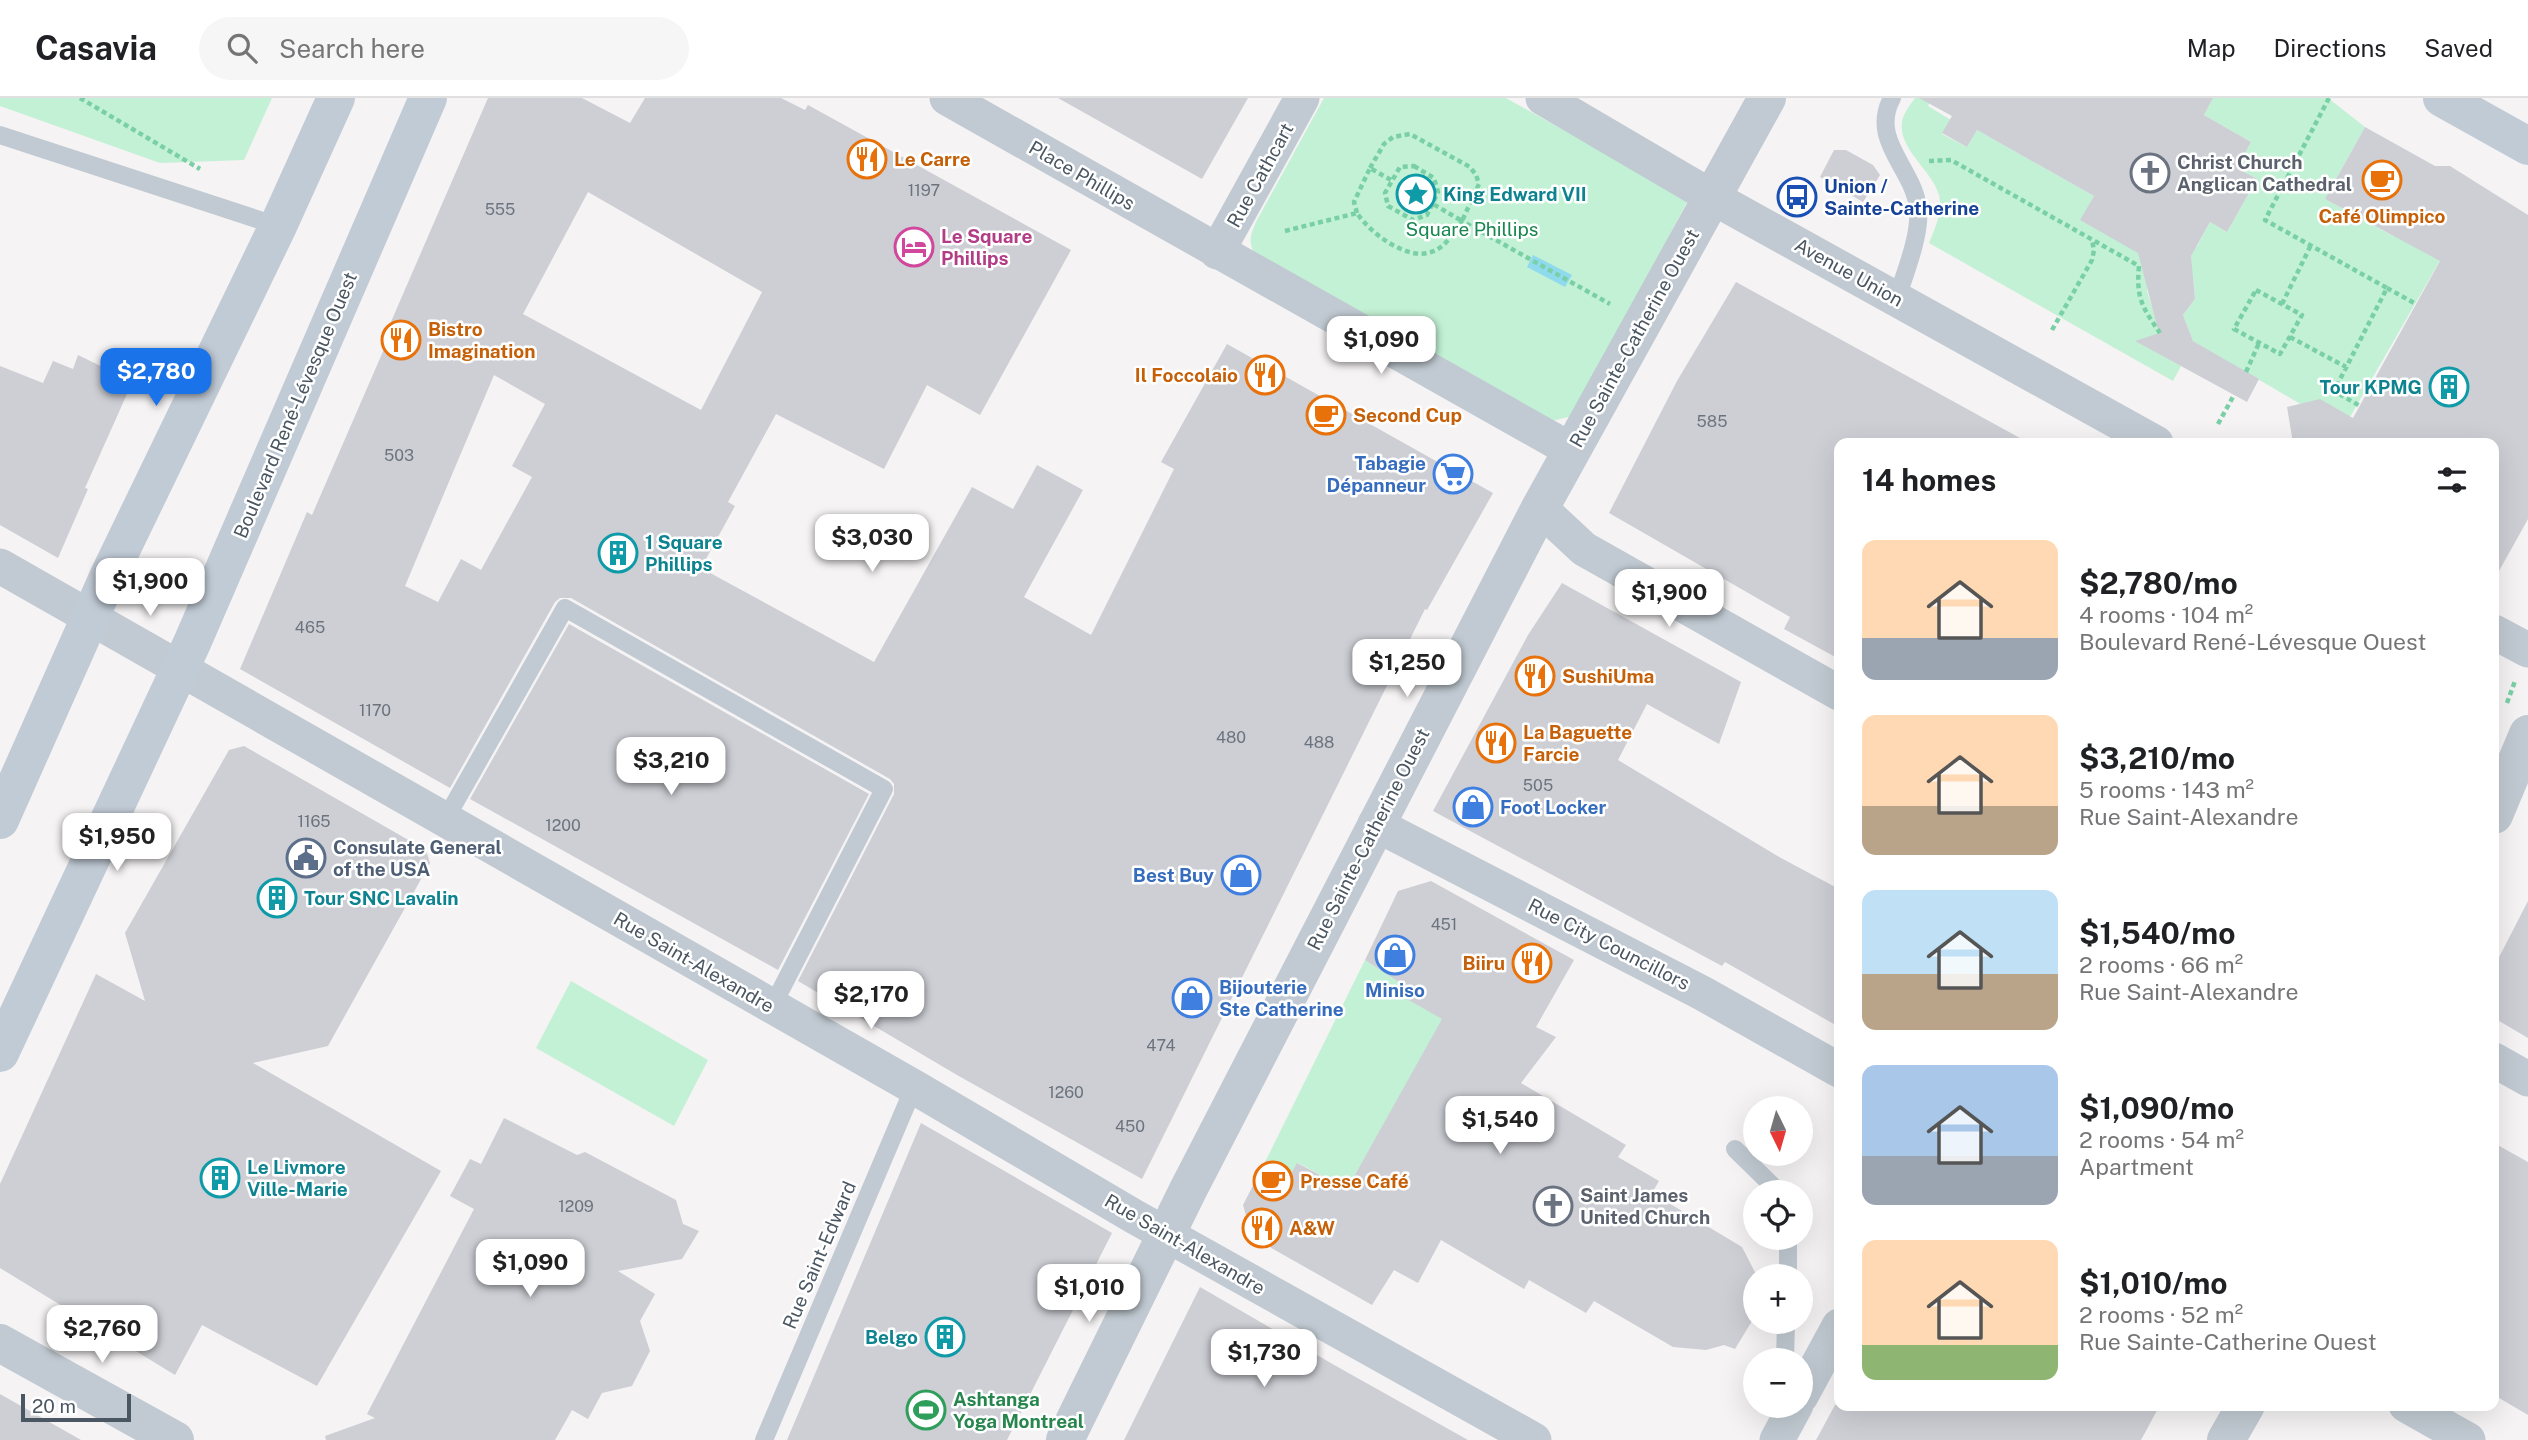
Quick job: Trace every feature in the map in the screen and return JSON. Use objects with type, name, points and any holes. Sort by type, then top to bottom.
[{"type":"main road","points":[[0,820],[109,575],[278,226],[336,98]]},
{"type":"main road","name":"Boulevard René-Lévesque Ouest","points":[[0,1053],[181,667],[428,98]]},
{"type":"main road","points":[[2442,98],[2528,146]]},
{"type":"street","name":"Place Phillips","points":[[947,98],[1572,450]]},
{"type":"street","name":"Rue Cathcart","points":[[1217,251],[1302,98]]},
{"type":"street","name":"Avenue Union","points":[[1543,98],[1712,197],[2147,438]]},
{"type":"street","name":"Rue Sainte-Catherine Ouest","points":[[1065,1440],[1166,1234],[1540,508],[1767,98]]},
{"type":"street","points":[[1540,508],[1584,549],[1834,690]]},
{"type":"street","name":"Rue Saint-Alexandre","points":[[0,566],[181,667],[1166,1234],[1534,1440]]},
{"type":"street","points":[[2499,635],[2528,650]]},
{"type":"street","points":[[2499,793],[2515,723]]},
{"type":"street","name":"Rue City Councillors","points":[[1375,824],[1702,993],[1834,1067]]},
{"type":"street","points":[[2499,1063],[2528,1079]]},
{"type":"street","points":[[1813,1372],[1834,1335]]},
{"type":"street","points":[[0,1343],[174,1440]]},
{"type":"street","points":[[2226,1440],[2243,1411]]},
{"type":"street","points":[[2417,1411],[2468,1440]]},
{"type":"street","points":[[1777,1440],[1788,1418]]},
{"type":"lane","points":[[1892,98],[1885,111],[1886,128],[1898,162],[1915,192],[1919,212],[1897,298]]},
{"type":"lane","points":[[0,135],[278,226]]},
{"type":"lane","points":[[445,820],[565,608],[884,789],[772,1007]]},
{"type":"lane","name":"Rue Saint-Edward","points":[[764,1440],[914,1087]]},
{"type":"lane","points":[[1735,1149],[1767,1180]]},
{"type":"path","points":[[80,98],[207,173]]},
{"type":"path","points":[[2329,98],[2265,220],[2416,304]]},
{"type":"path","points":[[1410,134],[1470,167],[1479,184],[1462,221],[1446,243],[1432,252],[1415,254],[1375,235],[1357,214],[1354,202],[1370,167],[1384,144],[1393,137],[1410,134]]},
{"type":"path","points":[[1898,162],[1951,160],[2138,266],[2137,286],[2141,305],[2160,333]]},
{"type":"path","points":[[1414,166],[1434,178],[1438,192],[1433,204],[1427,215],[1413,220],[1388,206],[1385,193],[1400,167],[1414,166]]},
{"type":"path","points":[[1370,167],[1391,180]]},
{"type":"path","points":[[1433,204],[1610,304]]},
{"type":"path","points":[[1285,232],[1357,214]]},
{"type":"path","points":[[2052,330],[2092,260],[2092,239]]},
{"type":"path","points":[[2282,304],[2311,246]]},
{"type":"path","points":[[2360,406],[2334,391],[2387,288]]},
{"type":"path","points":[[2256,290],[2302,315],[2290,337],[2280,355],[2234,329],[2256,290]]},
{"type":"path","points":[[2290,337],[2346,367]]},
{"type":"path","points":[[2246,372],[2259,343]]},
{"type":"path","points":[[2218,424],[2234,395]]},
{"type":"path","points":[[2515,723],[2528,650]]},
{"type":"green space","points":[[0,98],[272,98],[244,160],[160,163],[0,106]]},
{"type":"green space","name":"Square Phillips","points":[[1324,98],[1506,98],[1688,200],[1572,416],[1552,421],[1254,253],[1251,238],[1256,222]]},
{"type":"green space","points":[[1915,98],[1932,98],[1928,106],[1951,120],[1942,134],[1967,147],[1977,130],[2094,196],[2081,220],[2141,227],[2149,281],[2147,291],[2151,304],[2170,330],[2152,336],[2154,351],[2181,366],[2173,381],[1929,243],[1939,214],[1939,195],[1930,177],[1910,150],[1902,132],[1904,116]]},
{"type":"green space","points":[[2213,98],[2328,98],[2365,127],[2325,199],[2393,236],[2461,224],[2343,429],[2193,341],[2183,315],[2195,299],[2193,277],[2173,265],[2197,246],[2210,222],[2227,232],[2257,179],[2237,168],[2251,142],[2204,115]]},
{"type":"green space","points":[[1365,960],[1400,983],[1396,993],[1443,1019],[1347,1189],[1298,1163],[1291,1174],[1266,1160]]},
{"type":"green space","points":[[571,981],[708,1060],[674,1126],[536,1048]]},
{"type":"water","points":[[1533,255],[1572,275],[1565,287],[1527,267]]},
{"type":"building","points":[[488,98],[582,98],[630,123],[645,98],[781,98],[805,110],[808,105],[1071,250],[980,415],[927,385],[884,469],[776,414],[728,502],[735,506],[701,568],[874,662],[972,487],[1013,509],[1037,465],[1083,490],[1024,597],[1091,635],[1174,469],[1161,462],[1227,344],[1493,493],[1427,610],[1425,609],[1142,1179],[957,1075],[798,981],[894,794],[894,784],[890,779],[571,598],[560,598],[555,602],[450,788],[240,669],[307,512],[312,515],[391,333],[387,331]],"holes":[[[588,192],[762,292],[701,410],[523,314]],[[494,375],[545,404],[512,466],[532,477],[481,570],[461,559],[438,602],[405,586]]]},
{"type":"building","points":[[1058,98],[1248,98],[1202,179]]},
{"type":"building","name":"Christ Church Anglican Cathedral","points":[[1919,98],[2213,98],[2204,115],[2251,142],[2237,168],[2257,179],[2227,232],[2210,222],[2191,256],[2195,299],[2183,315],[2193,341],[2259,379],[2247,402],[2135,341],[2159,333],[2138,253],[2080,220],[2094,196],[1977,130],[1967,147],[1942,133],[1952,116]]},
{"type":"building","name":"Tour KPMG","points":[[2365,127],[2435,166],[2450,166],[2528,215],[2528,519],[2499,571],[2499,438],[2292,438],[2287,407],[2320,399],[2353,418],[2440,261],[2325,199]]},
{"type":"building","points":[[1834,150],[1846,150],[1873,165],[1880,175],[1863,202],[1820,177]]},
{"type":"building","points":[[1736,282],[2020,438],[1834,438],[1834,656],[1784,629],[1790,617],[1609,513],[1677,381]]},
{"type":"building","points":[[78,355],[121,376],[114,388],[127,394],[85,488],[88,489],[58,558],[0,525],[0,366],[43,383],[53,361],[73,369]]},
{"type":"building","points":[[1562,583],[1741,682],[1719,744],[1647,704],[1618,760],[1781,858],[1834,886],[1834,1024],[1725,962],[1722,966],[1433,811],[1528,635]]},
{"type":"building","points":[[569,624],[869,794],[778,970],[470,799]]},
{"type":"building","name":"Le Livmore Ville-Marie","points":[[244,746],[426,850],[430,863],[328,1046],[253,1063],[441,1171],[317,1386],[202,1325],[175,1375],[0,1268],[0,1184],[96,974],[145,1001],[125,933],[229,750]]},
{"type":"building","points":[[1431,881],[1574,960],[1536,1027],[1556,1037],[1521,1083],[1626,1145],[1618,1157],[1659,1181],[1652,1193],[1742,1247],[1751,1264],[1743,1264],[1744,1334],[1735,1349],[1724,1345],[1706,1350],[1673,1347],[1594,1301],[1586,1313],[1529,1280],[1524,1289],[1441,1240],[1418,1283],[1394,1270],[1372,1305],[1252,1237],[1243,1205],[1266,1160],[1291,1174],[1297,1163],[1347,1189],[1442,1019],[1396,993],[1400,983],[1365,960],[1398,891]]},
{"type":"building","points":[[2528,901],[2528,1038],[2499,1021],[2499,957]]},
{"type":"building","points":[[504,1118],[577,1155],[585,1152],[676,1200],[683,1224],[699,1231],[682,1259],[618,1271],[655,1294],[640,1321],[650,1351],[632,1386],[602,1393],[588,1419],[572,1410],[555,1440],[326,1440],[325,1436],[375,1418],[367,1414],[474,1209],[450,1196],[470,1159],[481,1164]]},
{"type":"building","name":"Belgo","points":[[921,1123],[1112,1233],[1007,1440],[787,1440]]},
{"type":"building","points":[[2499,1146],[2528,1162],[2528,1415],[2499,1398]]},
{"type":"building","points":[[1200,1287],[1336,1366],[1468,1440],[1124,1440]]},
{"type":"building","points":[[0,1394],[81,1440],[0,1440]]},
{"type":"building","points":[[1834,1407],[1834,1411],[2157,1411],[2141,1440],[1816,1440]]},
{"type":"place","name":"Le Carre","points":[[867,159]]},
{"type":"place","name":"Christ Church Anglican Cathedral","points":[[2150,173]]},
{"type":"place","name":"Café Olimpico","points":[[2382,180]]},
{"type":"place","name":"King Edward VII","points":[[1416,194]]},
{"type":"place","name":"Union / Sainte-Catherine","points":[[1797,197]]},
{"type":"place","name":"Le Square Phillips","points":[[914,247]]},
{"type":"place","name":"Bistro Imagination","points":[[401,340]]},
{"type":"place","name":"Il Foccolaio","points":[[1265,375]]},
{"type":"place","name":"Tour KPMG","points":[[2449,387]]},
{"type":"place","name":"Second Cup","points":[[1326,415]]},
{"type":"place","name":"Tabagie Dépanneur","points":[[1453,474]]},
{"type":"place","name":"1 Square Phillips","points":[[618,553]]},
{"type":"place","name":"SushiUma","points":[[1535,676]]},
{"type":"place","name":"La Baguette Farcie","points":[[1496,743]]},
{"type":"place","name":"Foot Locker","points":[[1473,807]]},
{"type":"place","name":"Consulate General of the USA","points":[[306,858]]},
{"type":"place","name":"Best Buy","points":[[1241,875]]},
{"type":"place","name":"Tour SNC Lavalin","points":[[277,898]]},
{"type":"place","name":"Miniso","points":[[1395,955]]},
{"type":"place","name":"Biiru","points":[[1532,963]]},
{"type":"place","name":"Bijouterie Ste Catherine","points":[[1192,998]]},
{"type":"place","name":"Le Livmore Ville-Marie","points":[[220,1178]]},
{"type":"place","name":"Presse Café","points":[[1273,1181]]},
{"type":"place","name":"Saint James United Church","points":[[1553,1206]]},
{"type":"place","name":"A&W","points":[[1262,1228]]},
{"type":"place","name":"Belgo","points":[[945,1337]]},
{"type":"place","name":"Ashtanga Yoga Montreal","points":[[926,1410]]}]
